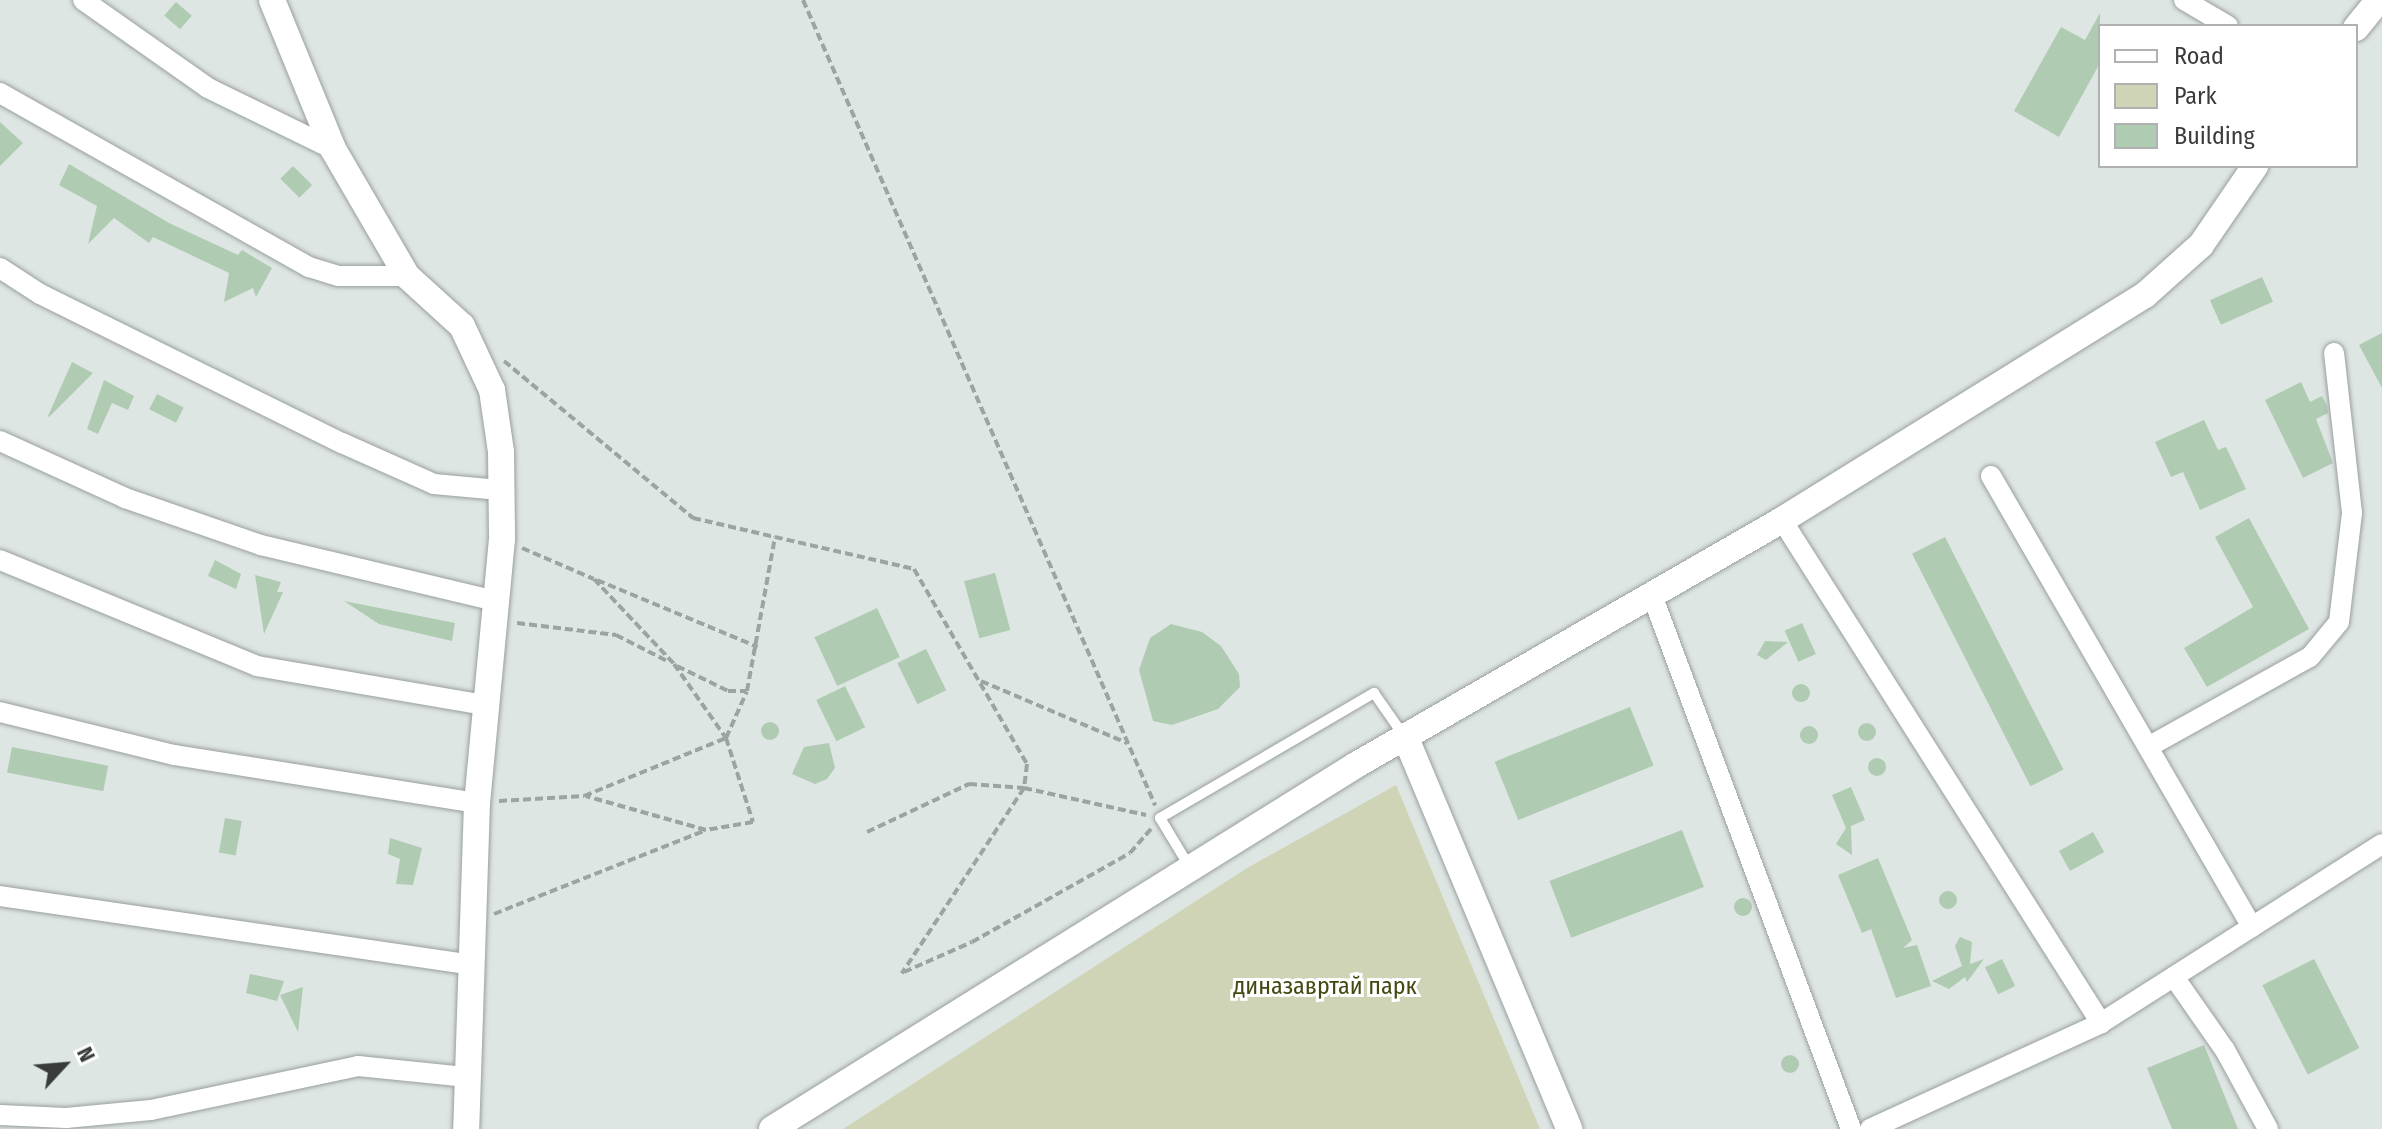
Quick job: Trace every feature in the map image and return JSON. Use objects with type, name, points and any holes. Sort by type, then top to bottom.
[{"type":"street","points":[[83,0],[208,88],[333,149]]},
{"type":"street","points":[[272,0],[333,149],[407,276],[462,326],[492,390],[501,452],[502,539],[477,803],[466,1129]]},
{"type":"street","points":[[2184,0],[2225,24]]},
{"type":"street","points":[[2358,26],[2379,0]]},
{"type":"street","points":[[0,93],[309,267],[339,276],[407,276]]},
{"type":"street","points":[[772,1129],[1405,736],[1782,520],[2145,295],[2201,245],[2254,168]]},
{"type":"street","points":[[0,268],[40,294],[434,484],[500,490]]},
{"type":"street","points":[[0,288],[40,294]]},
{"type":"street","points":[[2148,747],[2310,657],[2339,622],[2352,513],[2334,353]]},
{"type":"street","points":[[0,441],[125,498],[261,545],[493,610]]},
{"type":"street","points":[[1991,476],[2252,927]]},
{"type":"street","points":[[1782,520],[2101,1023]]},
{"type":"street","points":[[0,560],[257,666],[486,705]]},
{"type":"street","points":[[1652,595],[1851,1129]]},
{"type":"street","points":[[0,712],[174,755],[477,803]]},
{"type":"street","points":[[1405,736],[1569,1129]]},
{"type":"street","points":[[1870,1129],[2101,1023],[2382,844]]},
{"type":"street","points":[[0,896],[471,965]]},
{"type":"street","points":[[2174,977],[2225,1050],[2268,1129]]},
{"type":"street","points":[[0,1115],[66,1118],[151,1110],[358,1066],[467,1077]]},
{"type":"lane","points":[[1190,868],[1160,818],[1374,693],[1405,736]]},
{"type":"path","points":[[803,0],[1160,818]]},
{"type":"path","points":[[499,356],[693,518],[914,569],[1027,764],[1024,788],[902,973],[972,942],[1130,853],[1160,818]]},
{"type":"path","points":[[477,803],[584,796],[726,738],[747,691],[758,647],[775,537]]},
{"type":"path","points":[[502,539],[758,647]]},
{"type":"path","points":[[472,923],[706,830],[753,822],[726,738],[674,664],[594,579]]},
{"type":"path","points":[[493,610],[616,635],[728,691],[747,691]]},
{"type":"path","points":[[979,680],[1129,744]]},
{"type":"path","points":[[867,832],[969,784],[1024,788],[1160,818]]},
{"type":"path","points":[[584,796],[706,830]]},
{"type":"green space","name":"диназавртай парк","points":[[1396,785],[1540,1129],[843,1129],[1247,868]]},
{"type":"building","points":[[176,2],[192,16],[180,29],[164,16]]},
{"type":"building","points":[[2100,13],[2098,67],[2059,137],[2014,111],[2061,27],[2085,40]]},
{"type":"building","points":[[0,122],[23,143],[0,166]]},
{"type":"building","points":[[69,164],[169,223],[238,255],[242,250],[272,268],[256,297],[253,288],[224,302],[229,273],[153,237],[149,243],[114,218],[88,244],[97,206],[59,185]]},
{"type":"building","points":[[293,166],[312,185],[299,198],[280,179]]},
{"type":"building","points":[[2262,277],[2273,302],[2221,325],[2210,300]]},
{"type":"building","points":[[2382,333],[2382,388],[2359,345]]},
{"type":"building","points":[[72,362],[93,373],[49,417],[48,416]]},
{"type":"building","points":[[104,380],[134,396],[128,410],[112,403],[98,434],[87,429]]},
{"type":"building","points":[[2301,382],[2310,402],[2322,396],[2327,406],[2328,413],[2316,419],[2333,463],[2303,478],[2265,400]]},
{"type":"building","points":[[157,394],[184,408],[176,423],[149,409]]},
{"type":"building","points":[[2204,420],[2218,450],[2226,447],[2246,489],[2200,510],[2183,472],[2171,477],[2155,442]]},
{"type":"building","points":[[2249,518],[2309,629],[2207,687],[2184,648],[2253,607],[2215,537]]},
{"type":"building","points":[[1945,537],[2063,770],[2031,786],[1912,554]]},
{"type":"building","points":[[215,560],[241,574],[236,589],[208,576]]},
{"type":"building","points":[[995,573],[1010,630],[979,638],[964,581]]},
{"type":"building","points":[[255,575],[281,582],[277,592],[283,592],[264,634]]},
{"type":"building","points":[[344,601],[455,623],[452,641],[379,624]]},
{"type":"building","points":[[877,608],[900,657],[837,686],[814,637]]},
{"type":"building","points":[[1802,623],[1816,654],[1798,662],[1785,631]]},
{"type":"building","points":[[1171,624],[1202,632],[1221,646],[1239,674],[1240,687],[1218,709],[1172,725],[1153,721],[1139,670],[1150,638]]},
{"type":"building","points":[[1765,641],[1788,642],[1766,660],[1757,655]]},
{"type":"building","points":[[926,649],[946,690],[917,704],[897,663]]},
{"type":"building","points":[[1797,684],[1805,684],[1810,693],[1808,700],[1797,702],[1792,697],[1792,689]]},
{"type":"building","points":[[845,686],[865,727],[836,741],[816,700]]},
{"type":"building","points":[[1630,707],[1654,765],[1518,820],[1495,762]]},
{"type":"building","points":[[770,722],[779,731],[770,740],[761,731]]},
{"type":"building","points":[[1863,723],[1871,723],[1876,732],[1874,739],[1863,741],[1858,736],[1858,728]]},
{"type":"building","points":[[1809,726],[1818,735],[1809,744],[1800,735]]},
{"type":"building","points":[[829,743],[835,768],[827,779],[815,784],[792,774],[804,747]]},
{"type":"building","points":[[12,747],[108,766],[103,791],[7,773]]},
{"type":"building","points":[[1873,758],[1881,758],[1886,767],[1884,774],[1873,776],[1868,771],[1868,763]]},
{"type":"building","points":[[1851,787],[1865,820],[1851,826],[1852,855],[1836,844],[1846,828],[1832,795]]},
{"type":"building","points":[[225,818],[242,821],[236,855],[219,852]]},
{"type":"building","points":[[1682,830],[1704,887],[1571,938],[1549,881]]},
{"type":"building","points":[[2093,832],[2104,852],[2070,871],[2059,851]]},
{"type":"building","points":[[390,838],[422,848],[413,885],[396,884],[400,859],[388,854]]},
{"type":"building","points":[[1878,858],[1912,940],[1903,948],[1917,945],[1931,986],[1896,998],[1871,929],[1862,933],[1838,875]]},
{"type":"building","points":[[1948,891],[1957,900],[1948,909],[1939,900]]},
{"type":"building","points":[[1743,898],[1752,907],[1743,916],[1734,907]]},
{"type":"building","points":[[1960,937],[1972,942],[1970,964],[1984,959],[1967,982],[1965,977],[1949,989],[1932,981],[1962,966],[1955,946]]},
{"type":"building","points":[[2002,959],[2015,986],[1998,994],[1985,967]]},
{"type":"building","points":[[2314,959],[2359,1048],[2308,1074],[2262,985]]},
{"type":"building","points":[[250,974],[284,981],[277,1001],[246,993]]},
{"type":"building","points":[[303,987],[298,1032],[280,995]]},
{"type":"building","points":[[2204,1045],[2238,1129],[2172,1129],[2147,1068]]},
{"type":"building","points":[[1790,1055],[1799,1064],[1790,1073],[1781,1064]]}]
